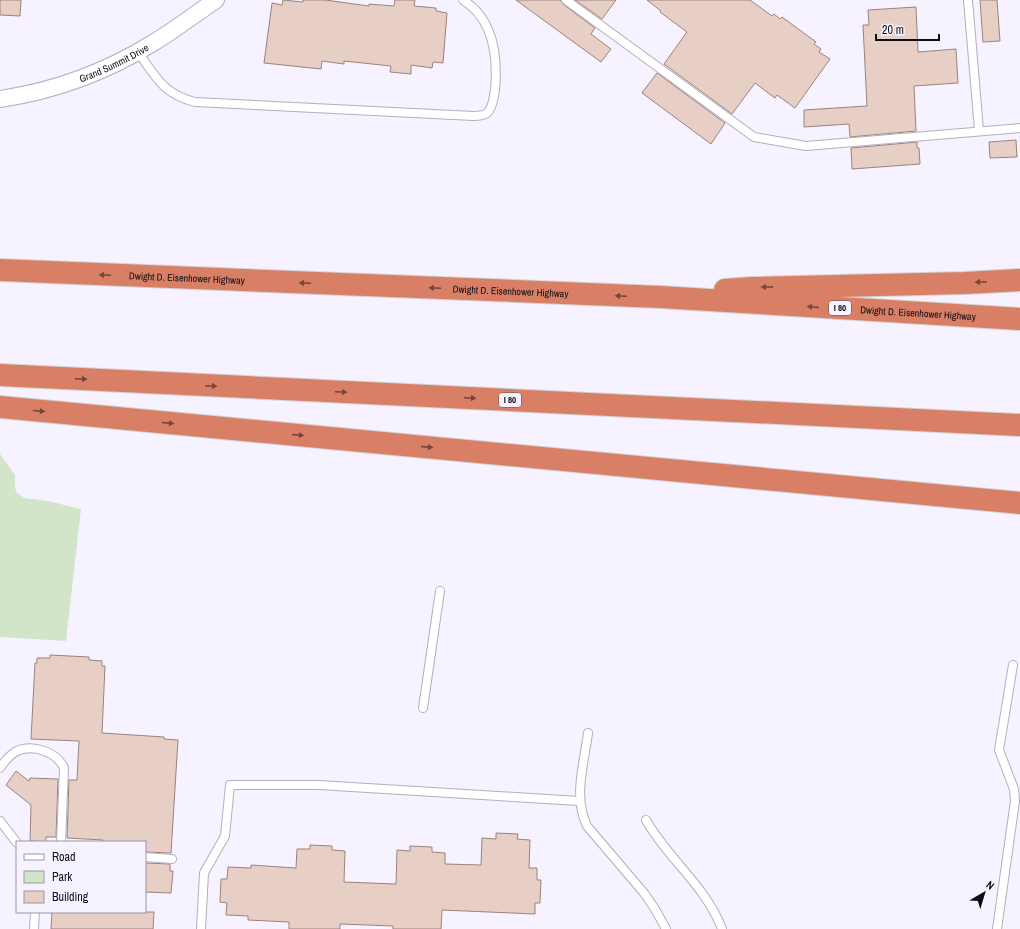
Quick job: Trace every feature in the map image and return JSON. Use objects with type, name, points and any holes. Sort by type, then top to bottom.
[{"type":"highway","name":"Dwight D. Eisenhower Highway","points":[[0,270],[660,297],[1020,319]]},
{"type":"highway","points":[[660,297],[752,288],[966,283],[1020,280]]},
{"type":"highway","name":"I 80","points":[[0,375],[1020,425]]},
{"type":"highway","points":[[0,407],[1020,503]]},
{"type":"street","name":"Grand Summit Drive","points":[[0,99],[24,96],[72,82],[113,66],[154,43],[216,0]]},
{"type":"lane","points":[[138,52],[156,77],[167,89],[179,98],[195,102],[472,116],[481,115],[489,110],[494,98],[496,53],[488,30],[479,14],[463,0]]},
{"type":"lane","points":[[566,0],[754,137],[806,146],[979,130],[1020,128]]},
{"type":"lane","points":[[968,0],[979,130]]},
{"type":"lane","points":[[423,708],[440,591]]},
{"type":"lane","points":[[1012,665],[999,750],[1014,789],[1015,801]]},
{"type":"lane","points":[[588,733],[579,801],[582,814],[587,826],[644,893],[655,909],[662,928]]},
{"type":"lane","points":[[0,768],[16,752],[27,749],[44,750],[61,761],[64,768],[61,841]]},
{"type":"lane","points":[[201,929],[204,873],[225,836],[230,785],[319,785],[579,801]]},
{"type":"lane","points":[[997,929],[1015,801],[1020,787]]},
{"type":"lane","points":[[646,820],[656,837],[677,860],[709,904],[722,929]]},
{"type":"lane","points":[[0,821],[16,842]]},
{"type":"lane","points":[[146,857],[172,859]]},
{"type":"lane","points":[[34,929],[35,913]]},
{"type":"green space","points":[[0,454],[15,475],[15,488],[17,493],[24,498],[48,501],[81,509],[66,641],[0,637]]},
{"type":"building","points":[[0,0],[21,0],[20,16],[0,15]]},
{"type":"building","points":[[283,0],[303,2],[303,0],[325,0],[369,6],[369,4],[394,6],[395,0],[415,0],[414,6],[436,8],[436,11],[447,13],[443,63],[433,62],[432,68],[411,65],[411,74],[390,72],[391,66],[344,61],[344,64],[322,61],[321,69],[264,63],[272,3],[282,5]]},
{"type":"building","points":[[516,0],[561,0],[563,4],[595,28],[591,34],[611,49],[601,62]]},
{"type":"building","points":[[575,0],[616,0],[602,19]]},
{"type":"building","points":[[647,0],[750,0],[772,16],[774,14],[780,19],[782,17],[816,42],[814,44],[821,49],[819,52],[830,59],[795,108],[777,95],[775,98],[755,83],[732,114],[664,64],[687,32],[660,12],[661,11]]},
{"type":"building","points":[[980,0],[997,0],[1000,41],[983,42]]},
{"type":"building","points":[[916,7],[918,52],[956,49],[958,83],[914,86],[916,131],[850,137],[849,124],[804,127],[804,110],[867,106],[863,25],[869,25],[868,10]]},
{"type":"building","points":[[657,73],[725,123],[711,144],[642,93]]},
{"type":"building","points":[[1016,140],[1017,157],[990,158],[989,142]]},
{"type":"building","points":[[917,142],[920,164],[852,169],[851,148]]},
{"type":"building","points":[[50,655],[89,657],[89,660],[102,661],[102,666],[105,666],[102,733],[164,737],[164,739],[178,740],[171,853],[146,852],[146,841],[103,841],[67,838],[69,780],[77,780],[79,741],[31,739],[35,663],[37,663],[37,658],[50,658]]},
{"type":"building","points":[[16,771],[29,781],[30,778],[58,779],[56,837],[46,837],[46,841],[30,841],[31,805],[6,785]]},
{"type":"building","points":[[496,833],[518,834],[517,839],[530,840],[529,868],[537,868],[537,880],[541,880],[540,903],[535,903],[535,914],[442,910],[441,929],[393,929],[393,926],[340,924],[340,929],[289,929],[289,922],[248,920],[248,916],[226,915],[227,903],[220,902],[221,879],[227,879],[228,867],[251,868],[251,865],[296,868],[297,849],[310,849],[310,845],[332,846],[332,850],[345,851],[344,882],[396,884],[397,850],[410,851],[410,846],[432,847],[432,852],[445,853],[445,864],[481,865],[482,838],[496,839]]},
{"type":"building","points":[[146,863],[170,864],[170,871],[173,871],[171,893],[146,892]]},
{"type":"building","points":[[154,912],[153,929],[51,929],[52,913]]}]
